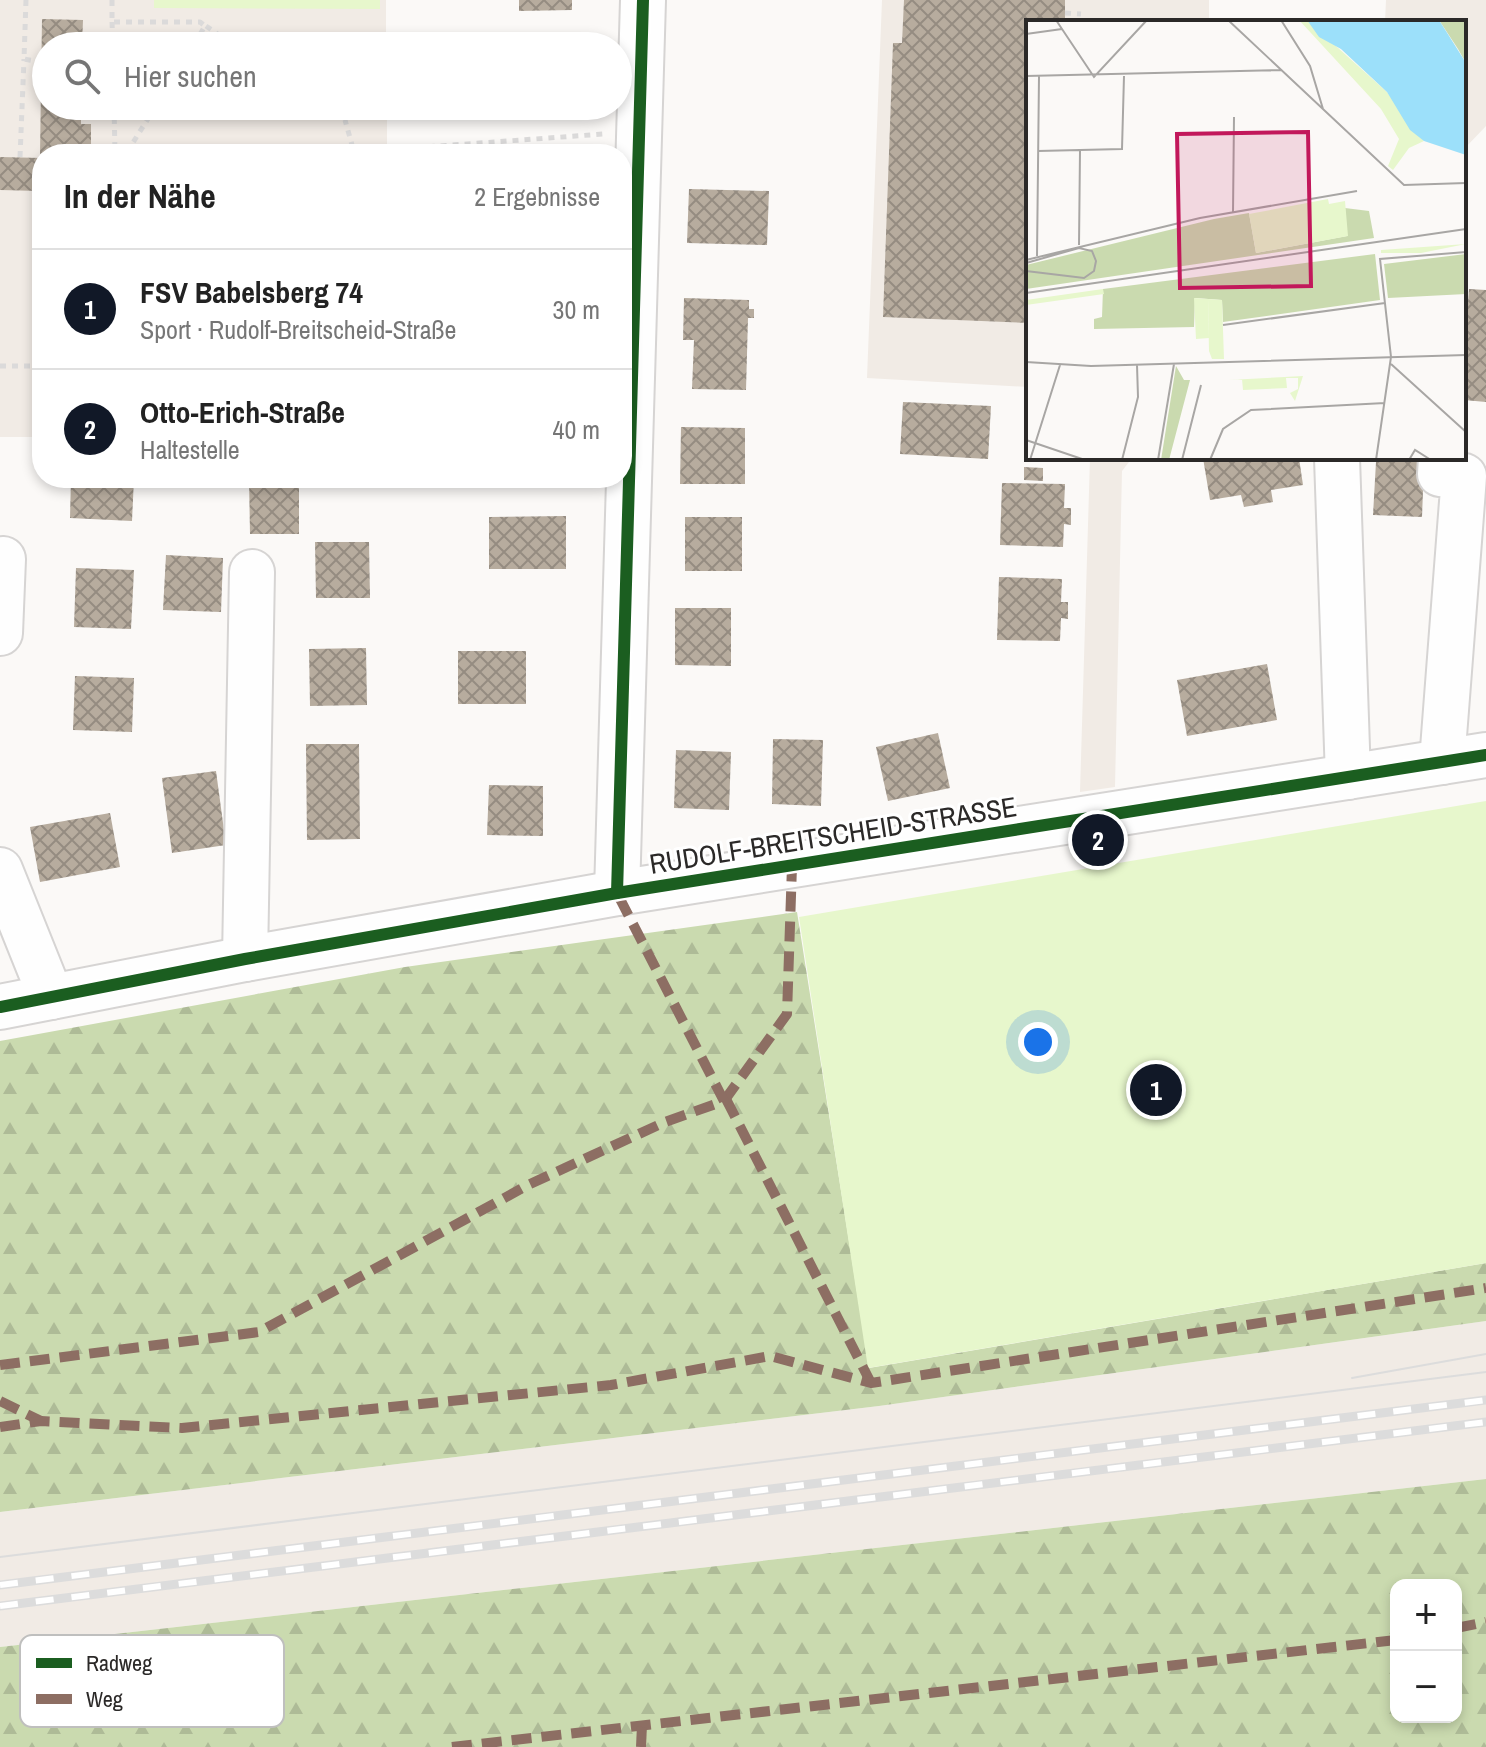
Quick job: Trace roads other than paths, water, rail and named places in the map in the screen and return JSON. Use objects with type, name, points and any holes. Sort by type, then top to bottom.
[{"type":"street","points":[[632,373],[643,0]]},
{"type":"street","points":[[1337,460],[1347,758]]},
{"type":"street","points":[[1441,460],[1440,474],[1464,476],[1443,742]]},
{"type":"street","points":[[617,893],[629,488]]},
{"type":"street","points":[[0,633],[3,559]]},
{"type":"street","points":[[245,959],[252,572]]},
{"type":"street","name":"RUDOLF-BREITSCHEID-STRASSE","points":[[0,1007],[245,959],[1347,758],[1443,742],[1486,755]]},
{"type":"street","points":[[0,870],[51,997]]},
{"type":"tram line","points":[[1352,1378],[1486,1354]]},
{"type":"tram line","points":[[0,1557],[1486,1372]]},
{"type":"railway","points":[[0,1585],[1486,1400]]},
{"type":"railway","points":[[0,1606],[1486,1422]]},
{"type":"place","name":"Otto-Erich-Straße","points":[[1098,840]]},
{"type":"place","name":"FSV Babelsberg 74","points":[[1156,1090]]}]
